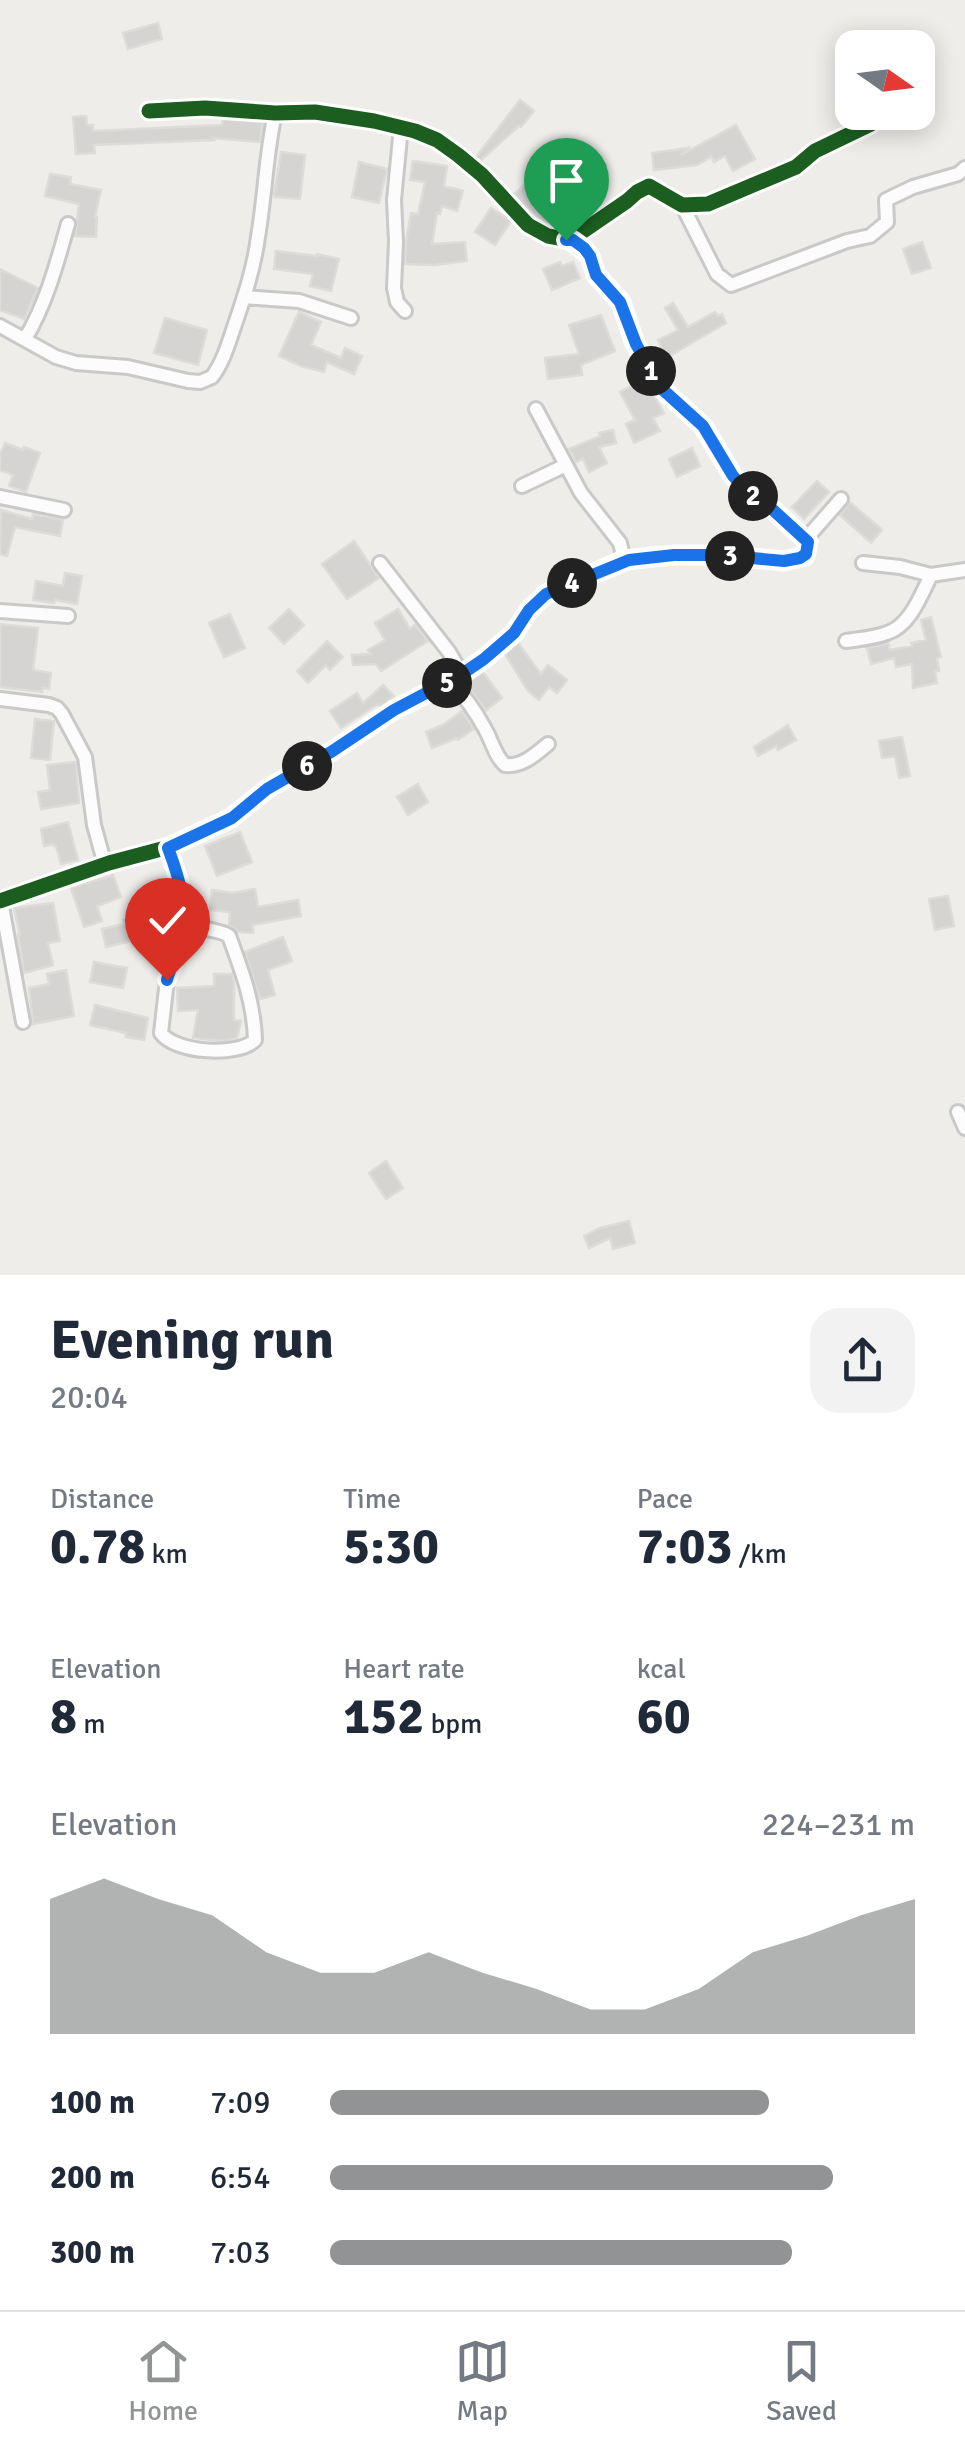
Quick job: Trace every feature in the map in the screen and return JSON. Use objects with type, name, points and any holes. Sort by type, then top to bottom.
[{"type":"street","points":[[149,111],[205,108],[315,112],[415,130],[437,140],[482,175],[528,225],[559,240],[570,240],[649,186],[682,205],[708,204],[796,167],[815,151],[859,130]]},
{"type":"street","points":[[0,326],[56,356],[76,362],[128,367],[200,382],[212,377],[244,297],[258,241],[275,113]]},
{"type":"street","points":[[401,127],[394,200],[394,288],[397,302],[405,310]]},
{"type":"street","points":[[682,205],[717,274],[731,285],[870,236],[887,222],[886,200],[965,168]]},
{"type":"street","points":[[25,339],[48,289],[68,224]]},
{"type":"street","points":[[23,1022],[1,901],[168,848],[232,818],[267,789],[484,659],[514,633],[546,594],[624,560],[720,555],[791,561],[805,556],[808,542],[748,492],[733,476],[703,426],[661,388],[636,344],[620,302],[596,275],[590,256],[570,240]]},
{"type":"street","points":[[244,297],[299,302],[352,318]]},
{"type":"street","points":[[536,409],[581,493],[620,544],[624,560]]},
{"type":"street","points":[[522,486],[566,464]]},
{"type":"street","points":[[0,497],[64,510]]},
{"type":"street","points":[[805,540],[841,499]]},
{"type":"street","points":[[380,563],[449,652],[456,678],[501,762],[516,766],[548,744]]},
{"type":"street","points":[[864,564],[931,575],[965,570]]},
{"type":"street","points":[[846,642],[896,629],[914,609],[931,575]]},
{"type":"street","points":[[0,611],[68,616]]},
{"type":"street","points":[[0,700],[49,705],[62,714],[86,757],[94,825],[105,865]]},
{"type":"street","points":[[168,848],[182,894],[183,924],[181,944],[167,980],[161,1033],[171,1042],[201,1049],[248,1047],[255,1041],[254,1018],[230,939],[224,932],[208,932],[183,924]]},
{"type":"street","points":[[958,1112],[965,1128]]},
{"type":"building","points":[[158,23],[162,39],[128,49],[123,33]]},
{"type":"building","points":[[520,100],[534,111],[480,161],[476,157]]},
{"type":"building","points":[[86,116],[93,131],[222,125],[223,119],[263,122],[260,142],[213,138],[94,145],[95,153],[76,154],[73,117]]},
{"type":"building","points":[[736,125],[755,159],[733,171],[725,156],[714,162],[711,157],[697,165],[654,170],[652,153],[688,148],[681,155]]},
{"type":"building","points":[[281,152],[305,155],[300,199],[275,197]]},
{"type":"building","points":[[596,153],[606,165],[578,188],[568,176]]},
{"type":"building","points":[[413,161],[447,166],[444,186],[463,191],[457,211],[442,206],[440,214],[437,213],[432,244],[465,242],[467,261],[405,264],[411,213],[418,214],[425,182],[410,180]]},
{"type":"building","points":[[359,162],[387,169],[379,203],[352,197]]},
{"type":"building","points":[[548,163],[557,174],[539,191],[559,207],[546,223],[514,194]]},
{"type":"building","points":[[50,174],[71,177],[70,184],[101,190],[95,217],[96,237],[75,236],[79,204],[45,196]]},
{"type":"building","points":[[491,208],[511,221],[495,245],[475,232]]},
{"type":"building","points":[[922,242],[931,268],[912,274],[903,249]]},
{"type":"building","points":[[276,251],[339,259],[331,291],[310,286],[313,274],[274,269]]},
{"type":"building","points":[[560,262],[562,266],[573,262],[580,278],[552,290],[543,269]]},
{"type":"building","points":[[0,269],[38,288],[24,319],[0,310]]},
{"type":"building","points":[[673,303],[688,327],[715,312],[718,316],[722,314],[726,323],[666,358],[658,340],[678,330],[665,308]]},
{"type":"building","points":[[299,312],[321,322],[311,345],[341,358],[345,348],[362,356],[354,374],[327,362],[324,372],[279,356]]},
{"type":"building","points":[[601,315],[615,351],[581,365],[582,375],[548,379],[545,358],[579,354],[569,325]]},
{"type":"building","points":[[165,318],[207,330],[198,365],[154,353]]},
{"type":"building","points":[[644,379],[664,413],[653,418],[660,431],[634,443],[626,424],[635,420],[620,392]]},
{"type":"building","points":[[613,430],[616,443],[599,447],[607,463],[589,472],[583,459],[576,462],[569,449]]},
{"type":"building","points":[[5,443],[40,453],[26,492],[9,486],[13,475],[0,470]]},
{"type":"building","points":[[692,448],[700,466],[677,477],[669,459]]},
{"type":"building","points":[[817,481],[829,492],[804,519],[792,507]]},
{"type":"building","points":[[850,502],[882,530],[871,543],[840,515]]},
{"type":"building","points":[[1,510],[32,519],[33,514],[63,520],[60,536],[15,527],[7,556],[0,554]]},
{"type":"building","points":[[354,541],[379,578],[347,599],[322,564]]},
{"type":"building","points":[[65,573],[82,576],[77,604],[33,600],[36,581],[63,586]]},
{"type":"building","points":[[289,609],[304,625],[284,644],[269,628]]},
{"type":"building","points":[[398,609],[410,629],[415,625],[428,641],[381,671],[376,664],[353,665],[352,655],[371,654],[368,650],[385,640],[375,623]]},
{"type":"building","points":[[230,614],[245,648],[224,657],[209,623]]},
{"type":"building","points":[[931,617],[941,657],[937,658],[939,671],[935,671],[937,683],[913,688],[912,664],[896,667],[894,658],[871,664],[867,648],[888,643],[890,650],[926,640],[921,620]]},
{"type":"building","points":[[0,624],[38,628],[33,670],[51,673],[49,689],[43,688],[42,692],[0,687]]},
{"type":"building","points":[[327,641],[343,657],[330,670],[326,665],[308,683],[297,671]]},
{"type":"building","points":[[518,643],[541,674],[548,665],[567,680],[557,693],[549,687],[539,700],[528,691],[505,654]]},
{"type":"building","points":[[483,672],[502,698],[486,710],[466,684]]},
{"type":"building","points":[[383,685],[394,696],[341,728],[330,711],[357,693],[363,703]]},
{"type":"building","points":[[462,711],[474,729],[458,740],[432,748],[426,732]]},
{"type":"building","points":[[35,719],[54,721],[50,760],[31,758]]},
{"type":"building","points":[[788,725],[796,740],[758,756],[754,747]]},
{"type":"building","points":[[902,737],[910,776],[899,778],[895,756],[882,758],[879,741]]},
{"type":"building","points":[[76,762],[79,803],[41,809],[38,792],[50,790],[47,765]]},
{"type":"building","points":[[418,784],[428,802],[408,815],[397,797]]},
{"type":"building","points":[[68,822],[78,860],[61,864],[56,846],[44,846],[41,829]]},
{"type":"building","points":[[240,832],[252,862],[217,876],[205,846]]},
{"type":"building","points":[[113,875],[121,897],[97,906],[102,921],[84,927],[71,888]]},
{"type":"building","points":[[255,889],[258,907],[298,900],[301,916],[253,925],[253,933],[238,932],[229,925],[230,912],[210,910],[212,890],[233,893]]},
{"type":"building","points":[[948,896],[954,926],[935,930],[929,899]]},
{"type":"building","points":[[53,903],[60,941],[48,943],[53,965],[24,973],[14,908]]},
{"type":"building","points":[[164,913],[168,932],[106,947],[102,929],[124,924],[123,920]]},
{"type":"building","points":[[283,937],[292,961],[268,970],[275,995],[260,999],[245,952]]},
{"type":"building","points":[[94,962],[127,968],[123,988],[90,982]]},
{"type":"building","points":[[66,970],[74,1016],[33,1024],[29,988],[49,984],[47,974]]},
{"type":"building","points":[[214,974],[232,974],[234,1020],[241,1021],[237,1038],[193,1038],[198,1010],[178,1011],[177,988],[214,986]]},
{"type":"building","points":[[95,1005],[148,1018],[144,1040],[90,1025]]},
{"type":"building","points":[[386,1161],[403,1188],[386,1199],[369,1173]]},
{"type":"building","points":[[629,1221],[635,1243],[613,1249],[610,1238],[589,1248],[584,1236]]},
{"type":"cycle path","points":[[149,111],[205,108],[315,112],[415,131],[458,155],[528,225],[548,236],[570,240],[649,186],[682,205],[708,204],[796,167],[815,151],[859,130]]},
{"type":"cycle path","points":[[0,901],[109,863],[169,847],[231,818],[267,789],[484,659],[514,633],[546,594],[624,560],[720,555],[784,561],[805,556],[808,542],[748,492],[733,476],[703,426],[661,388],[635,344],[621,302],[596,275],[590,256],[570,240]]},
{"type":"route","points":[[167,980],[181,944],[184,913],[168,848],[232,818],[267,789],[394,710],[462,674],[514,633],[546,594],[624,560],[720,555],[791,561],[805,556],[808,542],[748,492],[733,476],[703,426],[661,388],[636,344],[620,302],[596,275],[584,248],[566,240]]}]
